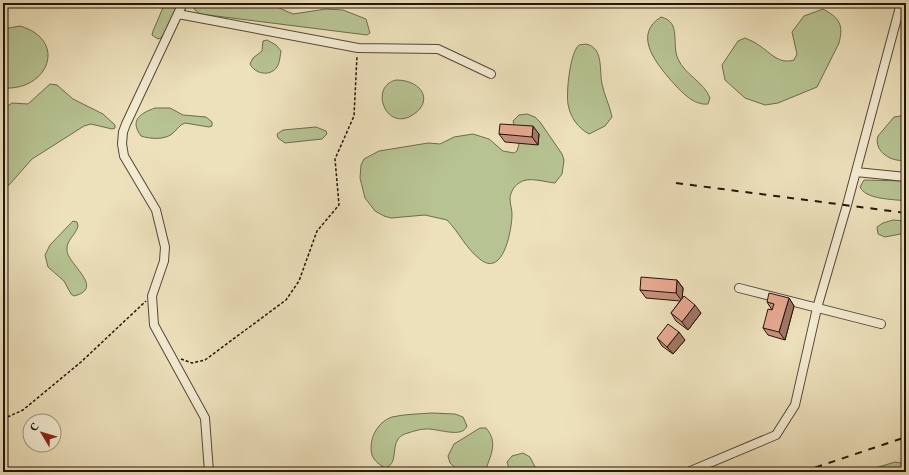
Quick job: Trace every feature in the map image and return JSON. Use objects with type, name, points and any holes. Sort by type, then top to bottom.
[{"type":"street","points":[[183,3],[123,132],[122,144],[124,156],[156,210],[165,247],[164,261],[152,296],[154,325],[205,418],[209,472]]},
{"type":"street","points":[[688,472],[776,435],[795,405],[816,308],[856,172],[901,3]]},
{"type":"street","points":[[178,14],[358,48],[438,49],[491,74]]},
{"type":"street","points":[[856,172],[906,177]]},
{"type":"street","points":[[739,288],[881,324]]},
{"type":"path","points":[[170,355],[192,363],[205,360],[286,300],[299,282],[317,231],[339,205],[335,159],[354,116],[358,48]]},
{"type":"path","points":[[3,419],[23,410],[81,362],[152,296]]},
{"type":"green space","points":[[165,3],[181,3],[174,19],[161,38],[158,39],[152,35]]},
{"type":"green space","points":[[195,3],[236,6],[251,3],[268,3],[293,14],[326,9],[343,10],[366,19],[370,33],[367,35],[200,14],[194,9]]},
{"type":"green space","points":[[823,9],[833,15],[839,22],[841,31],[839,43],[817,87],[778,103],[765,105],[745,98],[725,80],[722,65],[738,41],[745,38],[756,43],[778,59],[783,61],[794,60],[797,54],[792,32],[804,16]]},
{"type":"green space","points":[[661,17],[672,24],[675,34],[675,47],[678,59],[685,70],[707,92],[710,98],[708,104],[696,102],[686,95],[676,86],[657,63],[649,47],[648,39],[649,31],[653,24]]},
{"type":"green space","points":[[20,26],[35,33],[44,42],[48,53],[47,63],[41,73],[32,82],[19,87],[3,88],[3,29]]},
{"type":"green space","points":[[267,40],[276,45],[281,51],[277,67],[271,72],[263,73],[255,70],[250,64],[253,58],[262,51],[263,41]]},
{"type":"green space","points":[[586,44],[592,46],[596,50],[600,60],[602,84],[612,117],[605,126],[589,134],[578,125],[573,118],[568,104],[568,82],[573,56],[579,45]]},
{"type":"green space","points":[[396,80],[414,84],[423,94],[424,100],[422,106],[417,112],[409,117],[400,119],[393,117],[387,112],[383,105],[382,97],[384,90],[388,84]]},
{"type":"green space","points":[[50,84],[57,85],[73,99],[103,114],[115,125],[115,128],[112,129],[91,124],[84,126],[32,159],[9,185],[3,185],[3,109],[12,103],[28,104]]},
{"type":"green space","points":[[155,108],[170,108],[183,115],[206,117],[212,122],[212,126],[209,127],[185,123],[169,136],[149,138],[141,136],[136,126],[136,121],[145,112]]},
{"type":"green space","points":[[527,114],[535,117],[540,122],[562,154],[564,160],[562,174],[555,183],[527,180],[517,184],[514,188],[510,197],[512,221],[508,239],[501,257],[496,262],[489,263],[476,256],[447,220],[425,215],[391,218],[375,211],[365,198],[360,178],[361,165],[364,159],[379,151],[428,143],[440,144],[454,137],[473,134],[489,139],[503,151],[514,153],[517,151],[519,144],[513,121],[519,115]]},
{"type":"green space","points":[[906,115],[906,160],[895,160],[885,155],[878,147],[878,136],[894,117]]},
{"type":"green space","points":[[316,127],[326,131],[327,134],[322,139],[285,143],[278,138],[277,134],[283,130]]},
{"type":"green space","points":[[864,180],[906,181],[906,201],[874,197],[868,194],[860,187]]},
{"type":"green space","points":[[893,220],[906,221],[906,233],[885,237],[878,234],[877,227],[883,223]]},
{"type":"green space","points":[[73,221],[77,222],[78,226],[68,243],[67,250],[69,256],[86,282],[86,287],[83,292],[74,296],[71,294],[64,281],[48,267],[45,255],[50,245]]},
{"type":"green space","points":[[432,413],[455,414],[463,417],[467,426],[460,432],[426,429],[408,433],[401,436],[398,440],[393,461],[390,465],[385,468],[374,459],[372,455],[371,443],[378,427],[387,419],[397,416]]},
{"type":"green space","points":[[480,428],[486,428],[490,434],[493,444],[485,472],[460,472],[450,463],[448,456],[454,444]]},
{"type":"green space","points":[[523,453],[530,457],[536,469],[534,472],[510,472],[507,462],[512,456]]},
{"type":"green space","points":[[895,462],[901,463],[905,469],[902,472],[862,472]]},
{"type":"building","points":[[500,124],[533,126],[532,137],[499,134]]},
{"type":"building","points":[[641,277],[677,280],[676,293],[640,290]]},
{"type":"building","points":[[769,293],[789,298],[779,332],[763,328],[768,309],[772,310],[774,304],[767,302]]},
{"type":"building","points":[[684,296],[695,305],[682,322],[671,313]]},
{"type":"building","points":[[668,324],[679,332],[667,347],[657,338]]},
{"type":"railway","points":[[676,183],[906,213]]},
{"type":"railway","points":[[802,472],[906,437]]}]
